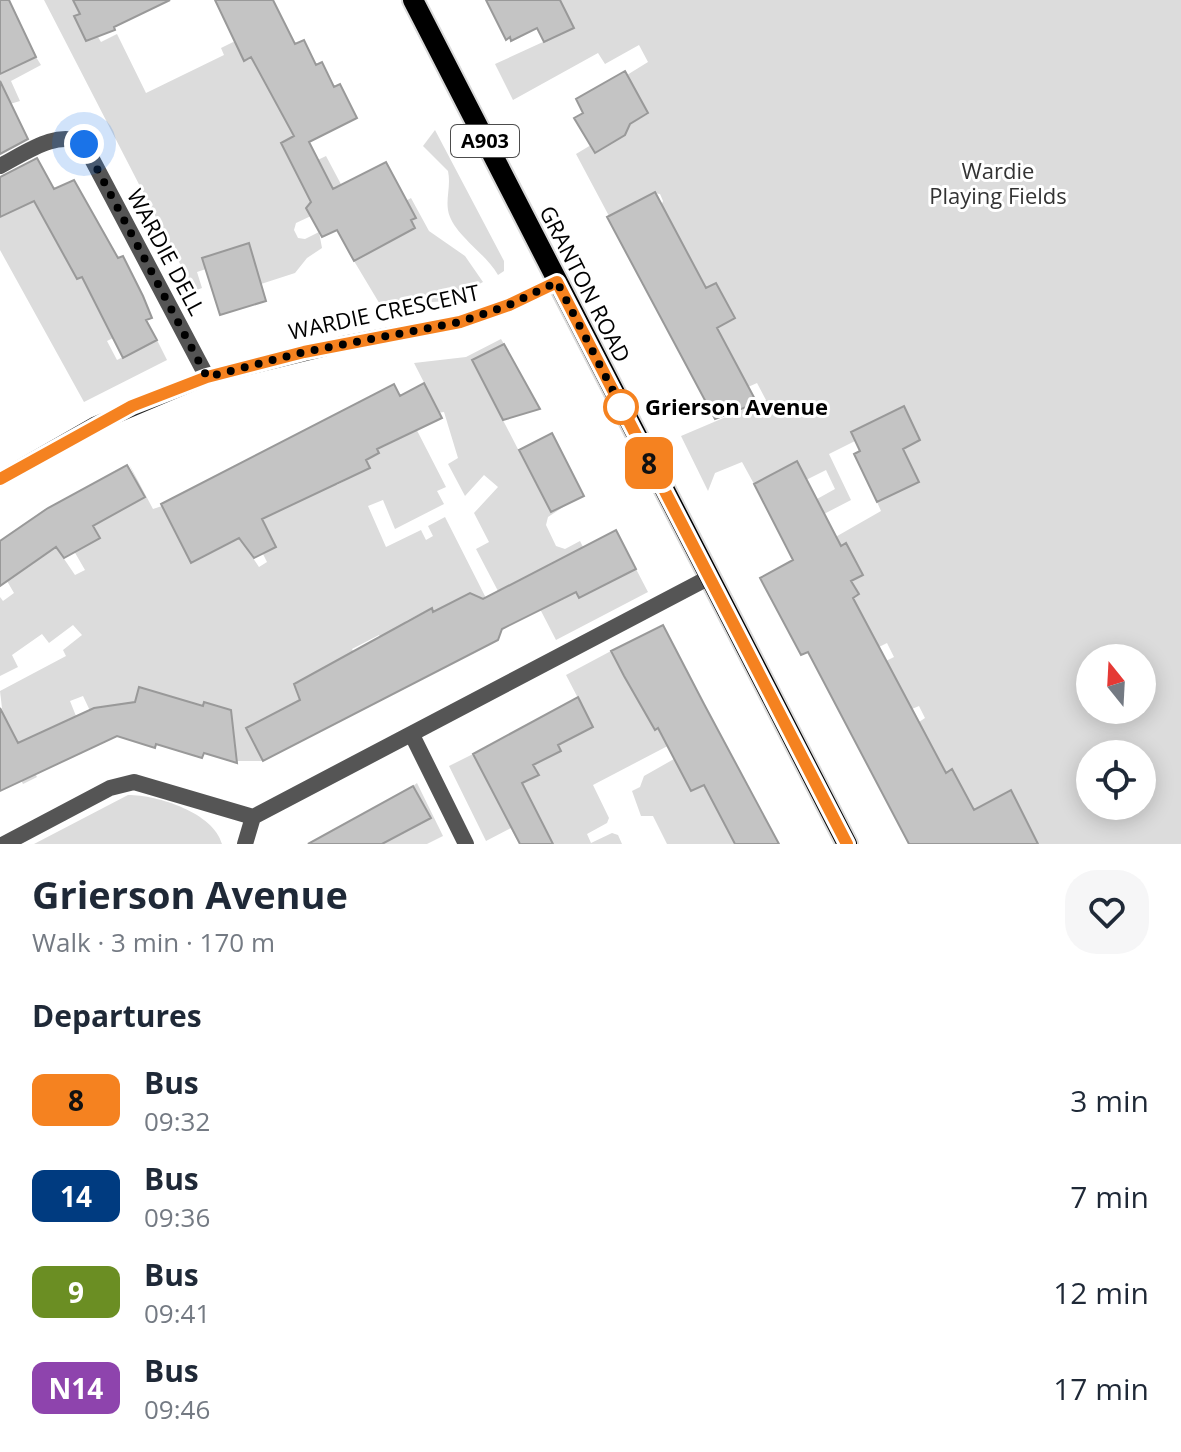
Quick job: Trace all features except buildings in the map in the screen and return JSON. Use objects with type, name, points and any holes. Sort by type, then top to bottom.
[{"type":"main road","name":"GRANTON ROAD","points":[[413,0],[847,844]]},
{"type":"street","name":"WARDIE DELL","points":[[0,166],[55,139],[76,139],[84,144],[207,377]]},
{"type":"street","name":"WARDIE CRESCENT","points":[[0,479],[132,406],[207,377],[332,346],[460,322],[509,305],[557,282]]},
{"type":"street","points":[[4,844],[110,788],[134,782],[253,817],[708,578]]},
{"type":"street","points":[[412,735],[466,844]]},
{"type":"street","points":[[245,844],[253,817]]},
{"type":"green space","points":[[44,0],[73,0],[79,14],[74,17],[86,40],[98,37],[101,42],[117,34],[146,93],[224,55],[221,48],[282,18],[248,51],[261,76],[275,70],[318,123],[281,143],[295,171],[326,156],[343,188],[310,202],[311,216],[296,223],[294,230],[298,238],[305,239],[319,232],[322,248],[307,258],[295,273],[261,284],[249,244],[203,258],[206,269],[197,272],[202,288],[194,291]]},
{"type":"green space","name":"Wardie Playing Fields","points":[[560,0],[1181,0],[1181,844],[1028,844],[1036,839],[1010,791],[967,813],[952,770],[946,773],[919,722],[925,718],[919,706],[912,709],[886,661],[894,657],[887,643],[879,647],[853,598],[858,594],[854,586],[846,584],[863,574],[846,543],[829,552],[825,543],[881,511],[877,502],[919,482],[903,449],[920,440],[904,407],[852,431],[855,441],[829,454],[851,500],[824,514],[817,499],[835,489],[826,470],[806,480],[797,462],[754,484],[742,462],[715,473],[708,491],[681,436],[766,400],[757,383],[748,387],[698,293],[688,253],[661,206],[663,201],[660,194],[653,193],[609,216],[576,154],[591,145],[599,150],[612,139],[625,135],[625,127],[648,114],[627,75],[648,62],[639,45],[605,64],[598,53],[513,100],[495,64],[567,31]]},
{"type":"green space","points":[[36,57],[41,65],[11,81],[20,101],[0,107],[0,74]]},
{"type":"green space","points":[[435,130],[504,261],[504,271],[498,275],[451,219],[448,210],[448,171],[423,146]]},
{"type":"green space","points":[[411,198],[429,231],[465,256],[483,282],[446,301],[381,306],[354,261],[415,228],[411,220],[415,218],[402,203]]},
{"type":"green space","points":[[33,200],[77,279],[82,277],[113,338],[107,341],[117,360],[157,340],[167,360],[84,402],[0,250],[0,217]]},
{"type":"green space","points":[[501,339],[504,344],[472,360],[537,486],[571,469],[583,494],[548,517],[546,525],[556,546],[565,549],[580,541],[589,559],[579,598],[636,569],[648,592],[556,640],[524,578],[498,591],[476,549],[489,542],[474,513],[498,487],[484,475],[465,496],[448,464],[458,458],[444,412],[423,415],[435,404],[414,363],[466,357]]},
{"type":"green space","points":[[406,409],[446,487],[437,491],[444,504],[395,529],[383,500],[368,506],[386,547],[421,530],[426,540],[433,536],[428,526],[445,517],[488,602],[481,606],[470,593],[440,608],[442,628],[431,608],[406,621],[389,655],[379,635],[352,649],[362,669],[355,714],[347,718],[322,670],[294,683],[300,700],[253,741],[263,761],[232,761],[236,749],[231,710],[204,702],[199,719],[172,697],[140,687],[128,723],[116,705],[104,707],[101,734],[83,696],[70,701],[76,716],[34,736],[39,748],[26,755],[37,777],[23,784],[7,751],[0,691],[66,656],[63,650],[82,635],[73,625],[49,643],[42,634],[12,655],[18,667],[0,676],[0,597],[3,601],[14,593],[7,581],[56,547],[75,575],[85,570],[74,551],[100,538],[93,526],[133,504],[127,493],[139,486],[129,464],[153,509],[162,506],[191,562],[215,551],[236,533],[259,567],[267,562],[263,554],[276,547],[256,516],[330,472],[337,485],[351,477],[344,464],[379,453],[372,439],[377,436],[383,447],[396,440]]},
{"type":"green space","points":[[611,651],[630,687],[649,678],[641,703],[654,729],[671,721],[681,739],[593,785],[609,818],[607,823],[587,834],[591,843],[612,833],[618,835],[622,844],[550,844],[552,842],[543,824],[516,838],[511,828],[486,841],[449,766],[473,754],[495,797],[538,775],[534,765],[561,750],[544,717],[555,711],[570,739],[593,727],[566,675]]},
{"type":"green space","points":[[674,759],[691,791],[704,785],[735,844],[667,844],[653,816],[641,816],[632,791],[640,787],[644,776]]},
{"type":"green space","points":[[417,783],[443,836],[427,844],[382,844],[430,818],[413,786]]},
{"type":"green space","points":[[128,795],[169,802],[197,815],[217,833],[222,844],[34,844]]},
{"type":"bus line","name":"8","points":[[0,479],[40,454],[132,406],[207,377],[258,362],[377,336],[460,322],[509,305],[557,282],[847,844]]},
{"type":"place","name":"Grierson Avenue","points":[[621,407]]},
{"type":"route","points":[[84,144],[207,377],[258,362],[377,336],[460,322],[509,305],[557,282],[626,416],[621,407]]}]
